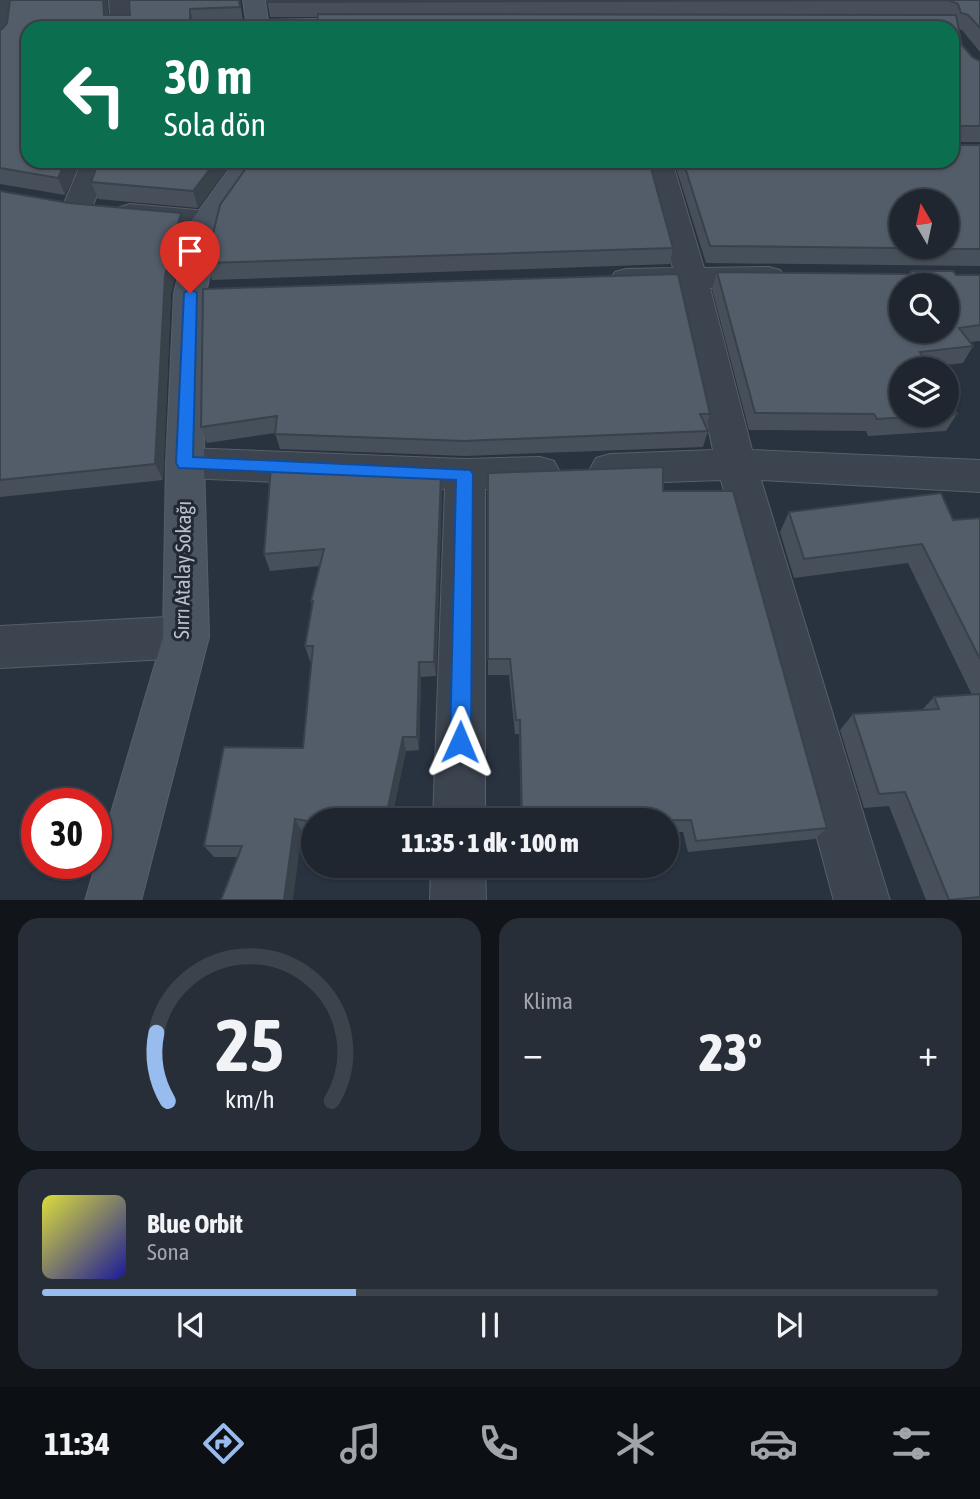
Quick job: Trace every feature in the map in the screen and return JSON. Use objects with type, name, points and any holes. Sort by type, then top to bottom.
[{"type":"main road","points":[[254,0],[257,21]]},
{"type":"main road","name":"Sırrı Atalay Sokağı","points":[[113,900],[186,637],[184,463],[204,293],[207,220],[253,168]]},
{"type":"street","points":[[5,0],[6,39]]},
{"type":"street","points":[[116,21],[120,0]]},
{"type":"street","points":[[91,168],[64,206],[207,220]]},
{"type":"street","points":[[651,168],[691,276],[720,404],[862,900]]},
{"type":"street","points":[[594,280],[691,276],[801,277]]},
{"type":"street","points":[[184,463],[464,474],[737,464],[980,476]]},
{"type":"street","points":[[459,808],[464,474]]},
{"type":"street","points":[[0,647],[186,637]]},
{"type":"street","points":[[458,878],[458,900]]},
{"type":"building","points":[[10,0],[103,0],[104,15],[130,15],[129,0],[239,0],[240,7],[190,9],[190,21],[21,21],[21,168],[63,168],[58,178],[0,168],[0,30],[7,23]]},
{"type":"building","points":[[267,0],[948,0],[267,2]]},
{"type":"building","points":[[948,0],[980,0],[980,28],[968,15],[961,13],[958,4]]},
{"type":"building","points":[[318,14],[956,15],[957,21],[317,21]]},
{"type":"building","points":[[959,30],[962,45],[972,57],[980,61],[980,126],[959,126]]},
{"type":"building","points":[[959,145],[980,145],[980,249],[959,249],[959,189],[889,189],[889,248],[710,246],[685,168],[959,168]]},
{"type":"building","points":[[96,168],[211,168],[193,191],[91,182]]},
{"type":"building","points":[[246,168],[651,168],[673,248],[206,263],[220,205]]},
{"type":"building","points":[[0,191],[69,203],[181,213],[165,276],[155,464],[0,480]]},
{"type":"building","points":[[912,271],[954,273],[910,273]]},
{"type":"building","points":[[717,272],[889,274],[889,343],[959,343],[959,328],[973,346],[920,352],[923,357],[889,357],[889,418],[877,419],[874,414],[755,413]]},
{"type":"building","points":[[678,274],[710,414],[700,414],[708,431],[464,441],[275,434],[277,416],[201,427],[203,289]]},
{"type":"building","points":[[959,275],[980,275],[980,325],[959,328]]},
{"type":"building","points":[[271,467],[441,474],[434,662],[419,662],[417,737],[403,737],[388,808],[301,808],[301,820],[295,819],[284,900],[221,900],[242,846],[204,846],[224,747],[303,748],[313,646],[305,646],[311,601],[324,549],[264,554]]},
{"type":"building","points":[[663,467],[663,491],[733,491],[827,828],[696,841],[691,820],[679,820],[679,808],[522,808],[520,720],[516,720],[510,659],[488,659],[488,473]]},
{"type":"building","points":[[941,493],[953,520],[980,518],[980,659],[922,544],[804,559],[789,512]]},
{"type":"building","points":[[980,694],[980,897],[949,900],[905,792],[879,794],[853,714],[939,709],[934,697]]},
{"type":"route","points":[[190,293],[184,463],[464,474],[460,742]]}]
